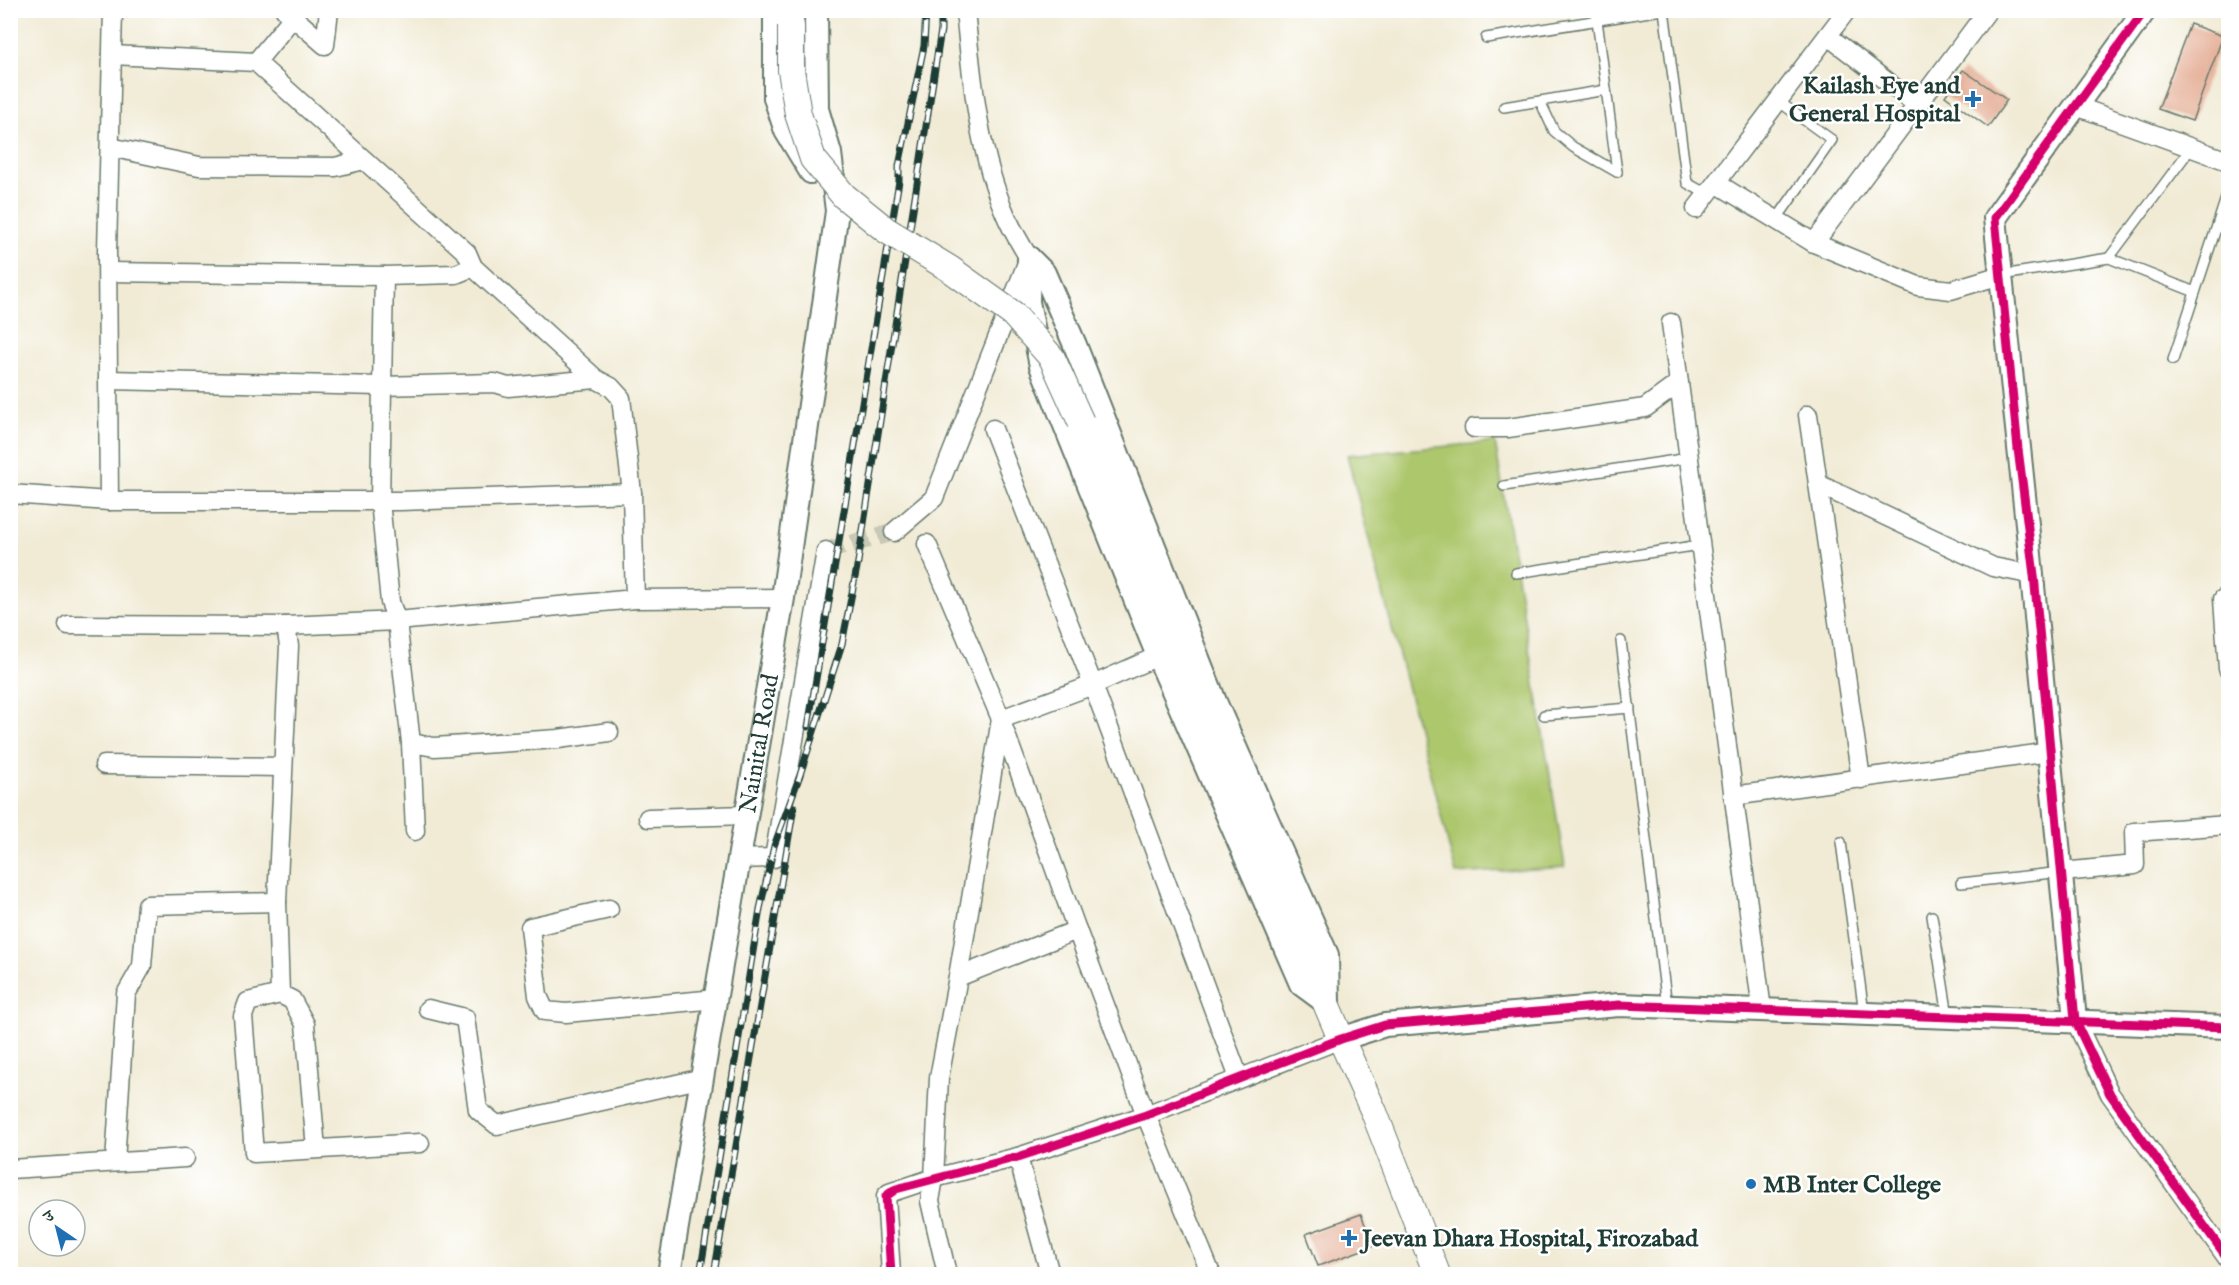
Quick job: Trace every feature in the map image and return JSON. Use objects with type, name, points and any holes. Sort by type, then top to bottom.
[{"type":"main road","points":[[786,16],[798,114],[813,159],[844,196],[886,230],[950,269],[1012,314],[1052,358],[1082,422],[1341,1039],[1374,1112],[1437,1275]]},
{"type":"street","points":[[109,501],[108,272],[113,10]]},
{"type":"street","points":[[256,62],[289,14],[325,45],[329,10]]},
{"type":"street","name":"Nainital Road","points":[[669,1275],[783,598],[837,211],[831,153],[817,109],[816,10]]},
{"type":"street","points":[[965,10],[982,137],[990,170],[1007,218],[1029,258],[1044,273],[1216,704],[1326,955],[1328,1004]]},
{"type":"street","points":[[1814,243],[1988,10]]},
{"type":"street","points":[[2145,10],[1995,218],[2018,449],[2034,575],[2076,1020],[2110,1094],[2229,1259]]},
{"type":"street","points":[[1696,209],[1844,12]]},
{"type":"street","points":[[786,16],[775,98],[786,131],[837,211]]},
{"type":"street","points":[[1828,36],[1917,105]]},
{"type":"street","points":[[112,55],[256,62],[467,253],[473,267],[596,379],[611,387],[621,399],[632,494],[634,599]]},
{"type":"street","points":[[2076,106],[2229,161]]},
{"type":"street","points":[[110,147],[199,166],[335,167],[364,160]]},
{"type":"street","points":[[803,161],[831,153]]},
{"type":"street","points":[[1711,189],[1776,220],[1814,243],[1918,286],[1951,290],[2001,275]]},
{"type":"street","points":[[894,532],[934,498],[1029,258]]},
{"type":"street","points":[[1029,258],[1028,302],[1041,366],[1158,656],[1300,984],[1328,1004]]},
{"type":"street","points":[[108,272],[384,276],[456,274],[473,267]]},
{"type":"street","points":[[384,276],[380,501],[390,602],[397,621],[411,743],[415,831]]},
{"type":"street","points":[[1671,323],[1762,1010]]},
{"type":"street","points":[[108,380],[381,386],[495,383],[508,387],[596,379]]},
{"type":"street","points":[[1474,428],[1508,428],[1645,408],[1678,383]]},
{"type":"street","points":[[1808,415],[1861,778]]},
{"type":"street","points":[[993,429],[1093,685],[1239,1078]]},
{"type":"street","points":[[1818,484],[1993,567],[2034,575]]},
{"type":"street","points":[[10,494],[109,501],[380,501],[632,494]]},
{"type":"street","points":[[927,544],[1001,719],[1146,1115],[1211,1275]]},
{"type":"street","points":[[739,859],[774,858],[826,551]]},
{"type":"street","points":[[68,625],[285,627],[397,621],[634,599],[783,598]]},
{"type":"street","points":[[2223,599],[2229,669]]},
{"type":"street","points":[[280,994],[277,902],[289,646],[285,627]]},
{"type":"street","points":[[1001,719],[1093,685],[1158,656]]},
{"type":"street","points":[[947,1275],[930,1201],[934,1178],[939,1078],[1001,719]]},
{"type":"street","points":[[411,743],[434,747],[558,739],[609,732]]},
{"type":"street","points":[[1733,796],[2050,752]]},
{"type":"street","points":[[104,765],[282,767]]},
{"type":"street","points":[[648,818],[747,815]]},
{"type":"street","points":[[2062,872],[2135,865],[2134,832],[2229,825]]},
{"type":"street","points":[[115,1162],[126,994],[142,966],[147,905],[277,902]]},
{"type":"street","points":[[609,909],[530,927],[538,996],[545,1011],[566,1013],[716,999]]},
{"type":"street","points":[[958,977],[1077,930]]},
{"type":"street","points":[[316,1149],[305,1024],[292,1000],[280,994],[248,1002],[243,1016],[254,1153],[420,1143]]},
{"type":"street","points":[[891,1275],[886,1196],[896,1189],[1018,1157],[1146,1115],[1341,1039],[1385,1025],[1619,1005],[2229,1027]]},
{"type":"street","points":[[428,1009],[465,1018],[478,1110],[497,1125],[703,1078]]},
{"type":"street","points":[[1018,1157],[1050,1275]]},
{"type":"street","points":[[10,1169],[185,1158]]},
{"type":"lane","points":[[1486,38],[1663,10],[1687,183],[1711,189]]},
{"type":"lane","points":[[1540,101],[1554,131],[1573,147],[1617,172],[1597,20]]},
{"type":"lane","points":[[1504,107],[1606,90]]},
{"type":"lane","points":[[1776,220],[1832,140],[1778,101]]},
{"type":"lane","points":[[2109,258],[2191,148]]},
{"type":"lane","points":[[2173,360],[2229,192]]},
{"type":"lane","points":[[2001,275],[2109,258],[2195,292]]},
{"type":"lane","points":[[1504,486],[1689,458]]},
{"type":"lane","points":[[1516,573],[1700,545]]},
{"type":"lane","points":[[1622,641],[1667,1006]]},
{"type":"lane","points":[[1545,715],[1630,708]]},
{"type":"lane","points":[[1841,842],[1864,1013]]},
{"type":"lane","points":[[1961,882],[2062,872]]},
{"type":"lane","points":[[1932,916],[1948,1016]]},
{"type":"green space","points":[[1495,442],[1565,867],[1456,874],[1347,455]]},
{"type":"building","points":[[2190,24],[2223,36],[2192,121],[2158,109]]},
{"type":"building","points":[[1963,70],[2007,100],[1988,127],[1945,96]]},
{"type":"building","points":[[1361,1214],[1373,1246],[1318,1266],[1306,1234]]},
{"type":"tunnel","points":[[826,551],[894,532]]},
{"type":"railway","points":[[808,727],[899,181],[899,166],[924,46],[926,10]]},
{"type":"railway","points":[[700,1274],[760,909],[774,846],[800,775],[842,644],[858,562],[941,30],[941,10]]},
{"type":"railway","points":[[714,1274],[794,807]]},
{"type":"cycle path","points":[[2145,10],[1995,218],[2018,449],[2034,575],[2075,1020],[2110,1094],[2228,1259]]},
{"type":"cycle path","points":[[891,1274],[886,1196],[896,1189],[1018,1157],[1146,1115],[1341,1039],[1385,1025],[1619,1005],[2228,1027]]},
{"type":"place","name":"Kailash Eye and General Hospital","points":[[1973,99]]},
{"type":"place","name":"MB Inter College","points":[[1751,1184]]},
{"type":"place","name":"Jeevan Dhara Hospital, Firozabad","points":[[1349,1238]]}]
